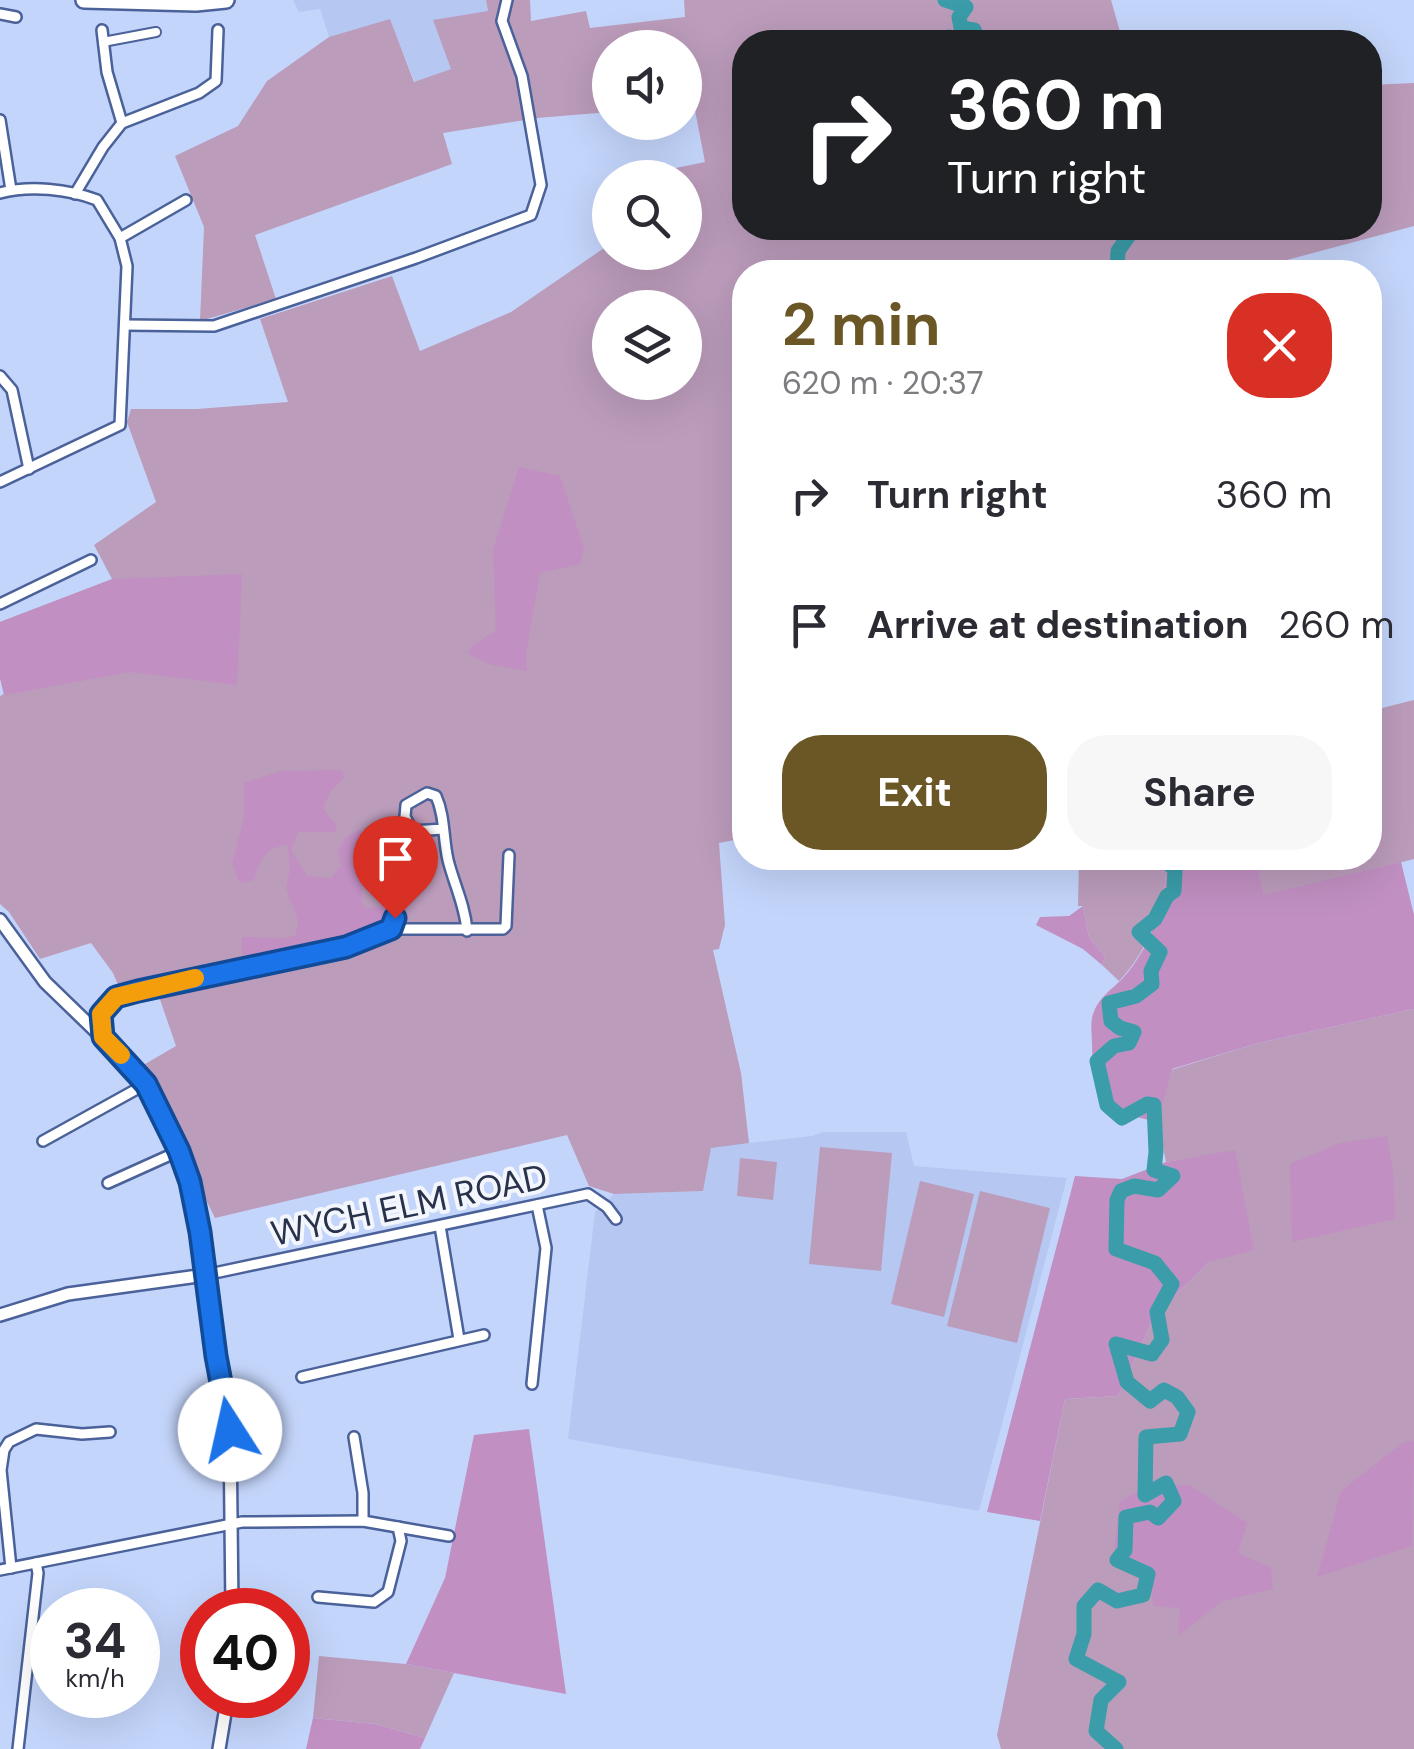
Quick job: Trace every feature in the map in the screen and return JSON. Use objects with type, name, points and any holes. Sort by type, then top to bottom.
[{"type":"highway","points":[[84,0],[226,0]]},
{"type":"street","points":[[125,325],[214,326],[532,215],[541,186],[522,76],[502,21],[506,0]]},
{"type":"street","points":[[0,14],[16,17]]},
{"type":"street","points":[[76,194],[96,156],[122,124],[200,93],[216,81],[218,30]]},
{"type":"street","points":[[122,124],[107,72],[103,36],[156,32]]},
{"type":"street","points":[[0,120],[5,192],[76,194],[97,200],[120,238],[127,266],[120,425],[0,482]]},
{"type":"street","points":[[120,238],[186,200]]},
{"type":"street","points":[[0,376],[12,390],[29,468]]},
{"type":"street","points":[[0,604],[91,560]]},
{"type":"street","points":[[443,829],[413,831],[405,817],[406,805],[426,792],[436,796],[467,930]]},
{"type":"street","points":[[371,833],[403,837],[406,848],[391,929]]},
{"type":"street","points":[[103,1037],[101,1014],[116,997],[253,964],[346,947],[391,929],[503,929],[509,855]]},
{"type":"street","points":[[0,920],[45,982],[146,1084],[179,1151],[200,1232],[230,1430],[232,1588]]},
{"type":"street","points":[[79,1014],[101,1014]]},
{"type":"street","points":[[43,1141],[146,1084]]},
{"type":"street","points":[[108,1183],[179,1151]]},
{"type":"street","name":"WYCH ELM ROAD","points":[[204,1275],[588,1194],[616,1219]]},
{"type":"street","points":[[532,1384],[546,1248],[537,1205]]},
{"type":"street","points":[[440,1226],[459,1339]]},
{"type":"street","points":[[0,1315],[44,1299],[83,1291],[204,1275]]},
{"type":"street","points":[[302,1377],[484,1334]]},
{"type":"street","points":[[110,1432],[82,1434],[36,1429],[18,1436],[4,1450],[1,1470],[6,1569],[242,1522],[363,1521],[448,1536]]},
{"type":"street","points":[[354,1437],[363,1521]]},
{"type":"street","points":[[318,1596],[374,1602],[388,1592],[401,1541],[398,1528]]},
{"type":"street","points":[[18,1749],[36,1563]]},
{"type":"street","points":[[219,1749],[224,1718]]},
{"type":"shaded area","points":[[293,0],[486,0],[488,11],[451,69],[415,82],[390,20],[329,37],[320,9],[299,12]]},
{"type":"shaded area","points":[[486,0],[530,0],[531,21],[586,11],[590,28],[685,17],[684,0],[1111,0],[1120,30],[732,30],[732,240],[1362,240],[1287,260],[732,260],[732,840],[719,843],[725,925],[719,949],[713,950],[741,1073],[749,1143],[711,1148],[703,1191],[614,1194],[589,1186],[567,1135],[215,1218],[140,1067],[176,1046],[152,976],[119,987],[91,943],[40,959],[0,904],[0,696],[4,694],[0,678],[0,622],[112,579],[94,545],[156,502],[127,422],[131,409],[288,402],[260,319],[392,276],[420,351],[511,312],[592,256],[592,270],[702,270],[702,30],[592,30],[592,113],[443,133],[452,164],[255,235],[276,299],[200,321],[204,227],[175,156],[238,126],[267,81],[329,37],[390,19],[414,82],[451,69],[433,20],[488,11]]},
{"type":"shaded area","points":[[1414,83],[1414,226],[1382,235],[1382,84]]},
{"type":"shaded area","points":[[519,467],[560,476],[584,548],[580,564],[540,573],[526,653],[527,671],[492,665],[467,653],[496,630],[493,550]]},
{"type":"shaded area","points":[[242,574],[237,685],[130,672],[4,695],[0,678],[0,622],[113,579]]},
{"type":"shaded area","points":[[1414,700],[1414,859],[1382,867],[1382,708]]},
{"type":"shaded area","points":[[342,770],[345,777],[330,792],[323,809],[335,823],[336,832],[298,832],[291,850],[307,876],[331,878],[341,866],[338,850],[346,837],[360,830],[367,839],[361,901],[366,908],[386,906],[390,915],[380,928],[319,948],[247,960],[242,954],[242,937],[296,935],[298,920],[286,888],[290,870],[288,845],[265,855],[254,880],[240,883],[232,864],[244,817],[244,783],[281,771]]},
{"type":"shaded area","points":[[1401,862],[1414,915],[1414,1009],[1258,1043],[1172,1069],[1158,1122],[1127,1113],[1115,1107],[1100,1090],[1093,1063],[1092,1018],[1098,1003],[1141,953],[1164,890],[1166,870],[1259,870],[1264,895],[1382,870],[1382,867]]},
{"type":"shaded area","points":[[1079,870],[1166,870],[1154,924],[1139,955],[1119,981],[1102,965],[1105,957],[1089,937],[1083,906],[1078,906]]},
{"type":"shaded area","points":[[1259,870],[1369,870],[1264,896]]},
{"type":"shaded area","points":[[1083,906],[1089,937],[1105,957],[1102,965],[1083,949],[1036,925],[1040,917],[1069,916]]},
{"type":"shaded area","points":[[1414,1009],[1414,1749],[1001,1749],[997,1735],[1065,1399],[1118,1396],[1155,1315],[1209,1262],[1235,1151],[1166,1162],[1158,1122],[1171,1070],[1258,1043]]},
{"type":"shaded area","points":[[823,1132],[906,1132],[914,1166],[1067,1178],[979,1511],[568,1439],[595,1212],[614,1194],[702,1191],[710,1147]]},
{"type":"shaded area","points":[[1387,1136],[1395,1219],[1292,1242],[1290,1164],[1340,1143]]},
{"type":"shaded area","points":[[820,1147],[892,1153],[881,1271],[809,1264]]},
{"type":"shaded area","points":[[1235,1150],[1254,1250],[1209,1262],[1155,1315],[1118,1396],[1065,1399],[1040,1521],[987,1512],[1075,1176],[1122,1179],[1166,1162]]},
{"type":"shaded area","points":[[740,1158],[777,1162],[773,1200],[737,1196]]},
{"type":"shaded area","points":[[920,1181],[974,1194],[944,1317],[891,1304]]},
{"type":"shaded area","points":[[980,1191],[1050,1208],[1017,1343],[947,1326]]},
{"type":"shaded area","points":[[529,1429],[566,1694],[406,1664],[445,1578],[474,1435]]},
{"type":"shaded area","points":[[1414,1441],[1412,1546],[1317,1577],[1341,1491],[1404,1442]]},
{"type":"shaded area","points":[[1190,1485],[1247,1523],[1238,1553],[1271,1568],[1273,1589],[1222,1601],[1178,1636],[1180,1608],[1154,1606],[1150,1582],[1114,1548],[1120,1502],[1143,1488]]},
{"type":"shaded area","points":[[319,1656],[454,1673],[425,1738],[376,1724],[313,1718]]},
{"type":"shaded area","points":[[313,1718],[376,1724],[425,1738],[420,1749],[306,1749]]},
{"type":"waterway","points":[[945,0],[966,7],[959,17],[961,28],[974,30]]},
{"type":"waterway","points":[[1118,260],[1118,251],[1126,240]]},
{"type":"waterway","points":[[1116,1749],[1096,1731],[1101,1700],[1119,1682],[1076,1659],[1084,1634],[1084,1606],[1098,1590],[1117,1601],[1143,1595],[1148,1574],[1117,1560],[1125,1550],[1126,1517],[1150,1512],[1158,1518],[1174,1501],[1166,1483],[1145,1495],[1146,1437],[1180,1434],[1188,1412],[1177,1397],[1164,1390],[1150,1401],[1127,1382],[1116,1344],[1152,1354],[1162,1340],[1157,1312],[1172,1284],[1155,1263],[1116,1249],[1117,1200],[1121,1191],[1134,1186],[1158,1190],[1173,1176],[1154,1170],[1154,1105],[1147,1104],[1122,1118],[1107,1105],[1097,1061],[1114,1046],[1129,1043],[1134,1032],[1111,1021],[1109,1003],[1136,996],[1152,984],[1151,971],[1160,952],[1139,932],[1155,919],[1174,891],[1175,870]]},
{"type":"slow traffic","points":[[121,1055],[103,1037],[101,1014],[116,997],[195,978]]},
{"type":"route","points":[[230,1430],[190,1182],[146,1084],[103,1037],[101,1014],[116,997],[253,964],[346,947],[391,929],[395,918]]}]
